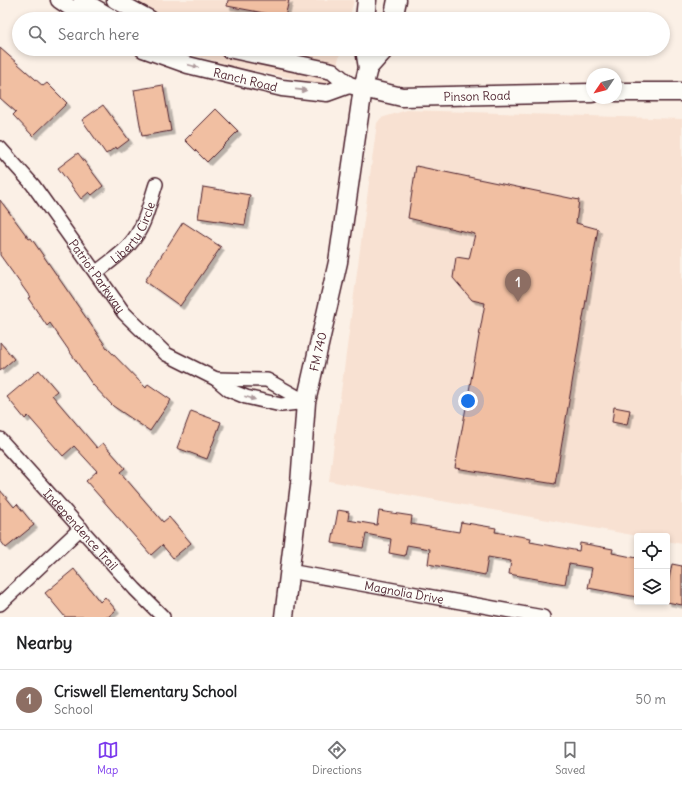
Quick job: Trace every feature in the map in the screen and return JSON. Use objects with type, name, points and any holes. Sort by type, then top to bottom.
[{"type":"main road","points":[[366,12],[367,0]]},
{"type":"main road","points":[[394,12],[397,0]]},
{"type":"main road","points":[[366,56],[368,68]]},
{"type":"main road","points":[[368,68],[379,56]]},
{"type":"main road","name":"FM 740","points":[[284,617],[300,484],[306,402],[338,262],[356,86],[368,68]]},
{"type":"main road","name":"Pinson Road","points":[[356,86],[402,97],[586,93]]},
{"type":"main road","points":[[622,92],[682,92]]},
{"type":"street","points":[[59,0],[77,12]]},
{"type":"street","points":[[82,0],[102,12]]},
{"type":"street","points":[[116,0],[135,12]]},
{"type":"street","name":"Ranch Road","points":[[163,56],[188,65],[282,88],[327,93],[356,86]]},
{"type":"street","name":"Ranch Road","points":[[261,56],[332,71],[356,86]]},
{"type":"street","name":"Patriot Parkway","points":[[0,148],[33,185],[124,313],[166,354],[216,380],[229,390],[246,397],[265,403],[281,405],[306,402]]},
{"type":"street","name":"Liberty Circle","points":[[96,272],[129,245],[138,234],[145,219],[156,184]]},
{"type":"street","name":"Patriot Parkway","points":[[216,380],[267,380],[306,402]]},
{"type":"street","name":"Independence Trail","points":[[0,439],[135,589],[163,617]]},
{"type":"street","points":[[0,604],[81,528]]},
{"type":"street","name":"Magnolia Drive","points":[[289,571],[543,617]]},
{"type":"shaded area","points":[[129,0],[354,0],[351,12],[127,12]]},
{"type":"shaded area","points":[[197,56],[339,56],[332,86],[236,67]]},
{"type":"shaded area","points":[[407,110],[682,119],[682,544],[670,542],[670,533],[634,533],[634,535],[329,481],[377,123],[381,118]]},
{"type":"building","points":[[228,0],[289,0],[286,12],[259,12],[227,6]]},
{"type":"building","points":[[0,48],[43,86],[47,83],[67,103],[33,136],[13,115],[16,112],[0,98]]},
{"type":"building","points":[[163,85],[171,131],[142,136],[134,90]]},
{"type":"building","points":[[103,105],[129,140],[117,149],[116,147],[106,154],[82,120]]},
{"type":"building","points":[[216,109],[238,131],[207,162],[185,140]]},
{"type":"building","points":[[78,153],[103,186],[92,195],[89,192],[81,199],[58,168]]},
{"type":"building","points":[[416,166],[579,200],[576,223],[598,229],[555,484],[455,468],[485,303],[472,300],[453,278],[456,257],[469,259],[475,234],[408,218]]},
{"type":"building","points":[[203,187],[250,195],[245,225],[198,218]]},
{"type":"building","points":[[0,200],[29,239],[31,238],[107,348],[146,388],[148,384],[171,400],[150,431],[113,406],[92,384],[50,323],[47,326],[28,298],[30,297],[0,255]]},
{"type":"building","points":[[183,222],[221,247],[180,306],[145,281]]},
{"type":"building","points":[[0,342],[14,359],[0,371]]},
{"type":"building","points":[[39,370],[57,391],[52,395],[97,448],[103,443],[125,468],[120,472],[163,522],[169,517],[191,543],[173,558],[162,545],[151,555],[86,481],[97,471],[74,446],[63,456],[28,416],[25,419],[7,397]]},
{"type":"building","points":[[614,407],[630,410],[627,425],[612,422]]},
{"type":"building","points":[[191,411],[221,422],[207,459],[177,448]]},
{"type":"building","points":[[0,490],[14,507],[17,504],[34,525],[6,548],[0,540]]},
{"type":"building","points":[[338,510],[349,512],[348,520],[377,525],[379,511],[412,516],[411,524],[459,532],[461,522],[496,528],[495,532],[531,538],[530,542],[579,551],[580,543],[613,549],[612,553],[634,557],[634,596],[588,588],[592,568],[569,564],[565,584],[509,574],[511,561],[488,557],[485,575],[428,564],[430,549],[407,545],[405,556],[389,553],[391,539],[366,534],[363,548],[332,543]]},
{"type":"building","points":[[672,564],[682,566],[682,605],[670,603],[670,574]]},
{"type":"building","points":[[74,569],[100,602],[105,597],[116,610],[108,617],[65,617],[45,593]]},
{"type":"place","name":"Criswell Elementary School","points":[[518,302]]}]
